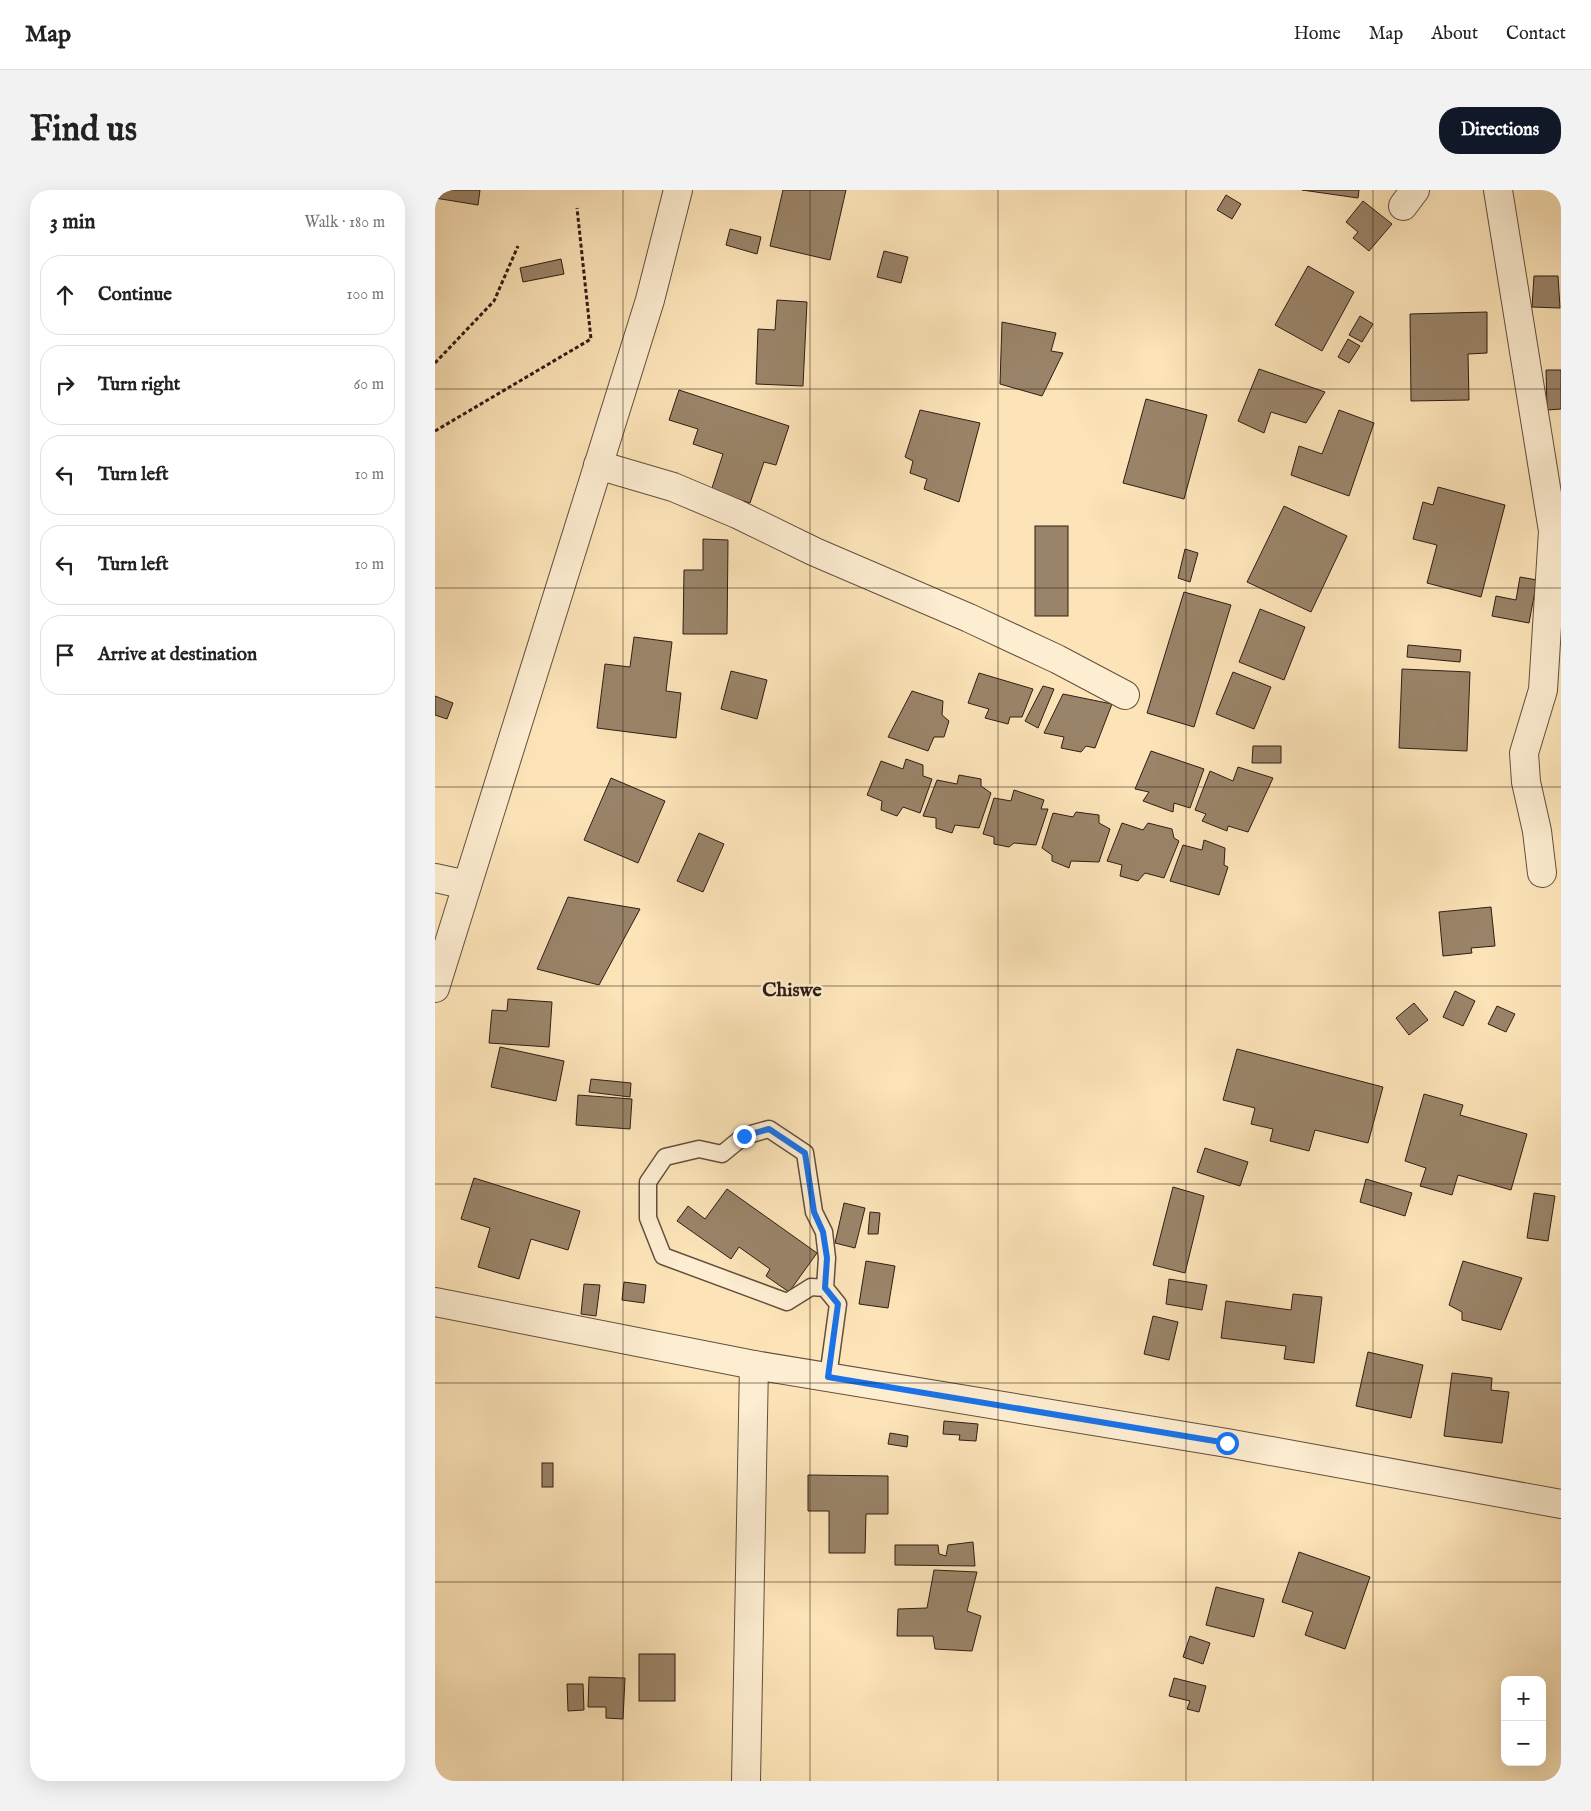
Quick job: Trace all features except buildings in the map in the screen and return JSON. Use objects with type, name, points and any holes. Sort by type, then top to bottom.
[{"type":"street","points":[[435,988],[650,300],[678,190]]},
{"type":"street","points":[[1498,190],[1553,531],[1543,690],[1524,753],[1526,782],[1537,831],[1542,874]]},
{"type":"street","points":[[598,466],[673,487],[737,514],[815,552],[978,622],[1057,659],[1125,695]]},
{"type":"street","points":[[435,878],[467,885]]},
{"type":"street","points":[[435,1302],[754,1365],[1227,1443],[1561,1504]]},
{"type":"street","points":[[746,1781],[754,1365]]},
{"type":"lane","points":[[825,1288],[811,1287],[787,1302],[663,1256],[648,1218],[648,1182],[665,1157],[699,1149],[722,1154],[744,1136],[769,1129],[805,1153],[814,1212],[823,1232],[827,1258],[825,1288],[838,1304],[828,1377]]},
{"type":"path","points":[[435,431],[591,339],[577,208]]},
{"type":"path","points":[[435,363],[494,301],[518,246]]},
{"type":"district","name":"Chiswe","points":[[792,990]]},
{"type":"route","points":[[744,1136],[769,1129],[805,1153],[814,1212],[823,1232],[827,1258],[825,1288],[838,1304],[828,1377],[1227,1443]]}]
